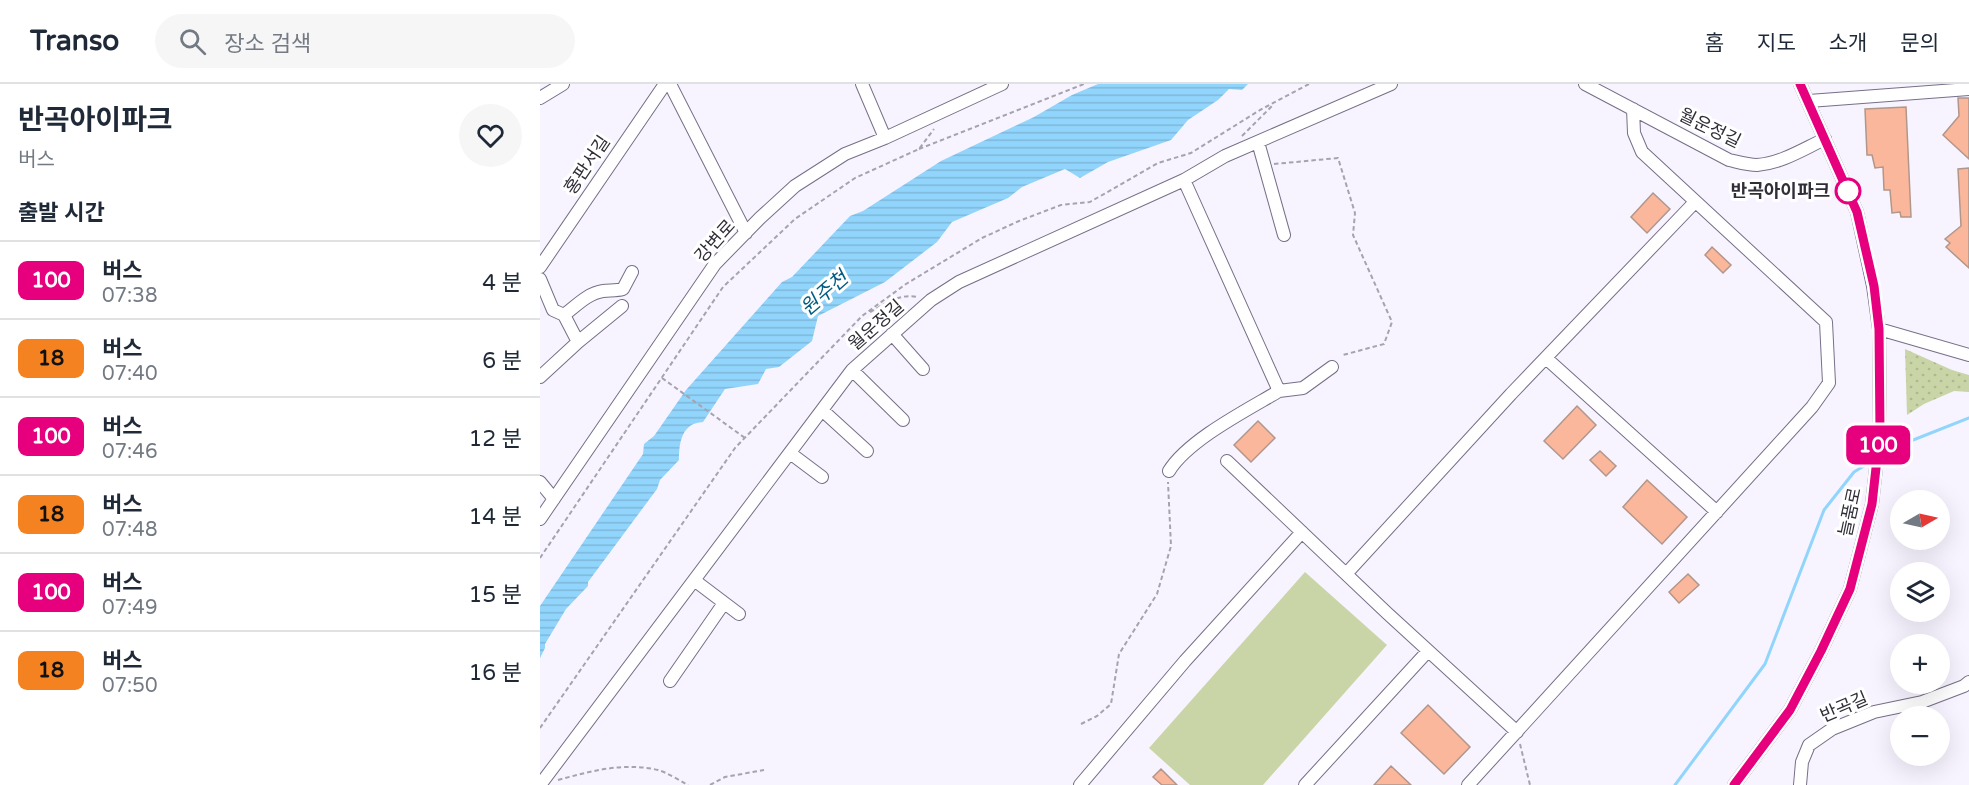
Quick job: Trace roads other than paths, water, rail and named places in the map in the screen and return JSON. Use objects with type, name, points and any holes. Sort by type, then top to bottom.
[{"type":"street","points":[[540,99],[563,84]]},
{"type":"street","name":"홍판서길","points":[[540,277],[542,263],[665,84]]},
{"type":"street","points":[[670,84],[746,233]]},
{"type":"street","points":[[862,84],[885,138]]},
{"type":"street","name":"강변로","points":[[540,519],[716,264],[795,186],[845,154],[1002,84]]},
{"type":"street","name":"월운정길","points":[[546,783],[694,580],[852,370],[931,300],[959,282],[1184,180],[1225,156],[1391,84]]},
{"type":"street","name":"월운정길","points":[[1585,84],[1729,160],[1755,165],[1782,160],[1825,139]]},
{"type":"street","name":"늘품로","points":[[1734,785],[1790,710],[1850,589],[1872,504],[1880,432],[1879,329],[1874,286],[1857,212],[1800,84]]},
{"type":"street","points":[[1809,101],[1933,88],[1969,89]]},
{"type":"street","points":[[1468,785],[1812,407],[1829,383],[1826,322],[1642,152],[1634,133],[1633,109]]},
{"type":"street","points":[[1258,142],[1284,235]]},
{"type":"street","points":[[1184,180],[1279,391]]},
{"type":"street","points":[[1346,574],[1511,394],[1695,202]]},
{"type":"street","points":[[564,315],[592,295],[604,290],[623,289],[632,272]]},
{"type":"street","points":[[540,277],[553,310],[564,315],[578,342]]},
{"type":"street","points":[[540,377],[622,306]]},
{"type":"street","points":[[1879,329],[1969,355]]},
{"type":"street","points":[[892,334],[923,369]]},
{"type":"street","points":[[1547,359],[1717,512]]},
{"type":"street","points":[[1169,471],[1175,462],[1191,448],[1279,391],[1302,388],[1332,368]]},
{"type":"street","points":[[852,370],[903,420]]},
{"type":"street","points":[[822,410],[867,451]]},
{"type":"street","points":[[790,453],[822,477]]},
{"type":"street","points":[[1227,461],[1517,732]]},
{"type":"street","points":[[540,482],[554,499]]},
{"type":"street","points":[[1080,785],[1185,661],[1302,532]]},
{"type":"street","points":[[694,580],[739,614]]},
{"type":"street","points":[[670,681],[724,603]]},
{"type":"street","points":[[1305,785],[1428,651]]},
{"type":"street","name":"반곡길","points":[[1800,785],[1802,762],[1809,745],[1832,729],[1875,712],[1922,702],[1969,682]]},
{"type":"water","name":"원주천","points":[[1098,84],[1248,84],[1242,90],[1229,89],[1218,100],[1188,120],[1171,140],[1108,162],[1080,178],[1065,169],[1022,187],[1008,198],[952,222],[937,242],[885,282],[818,316],[812,341],[779,367],[766,369],[758,384],[725,389],[703,422],[696,423],[686,430],[681,440],[679,460],[660,480],[657,489],[588,582],[588,586],[566,609],[545,644],[540,658],[540,606],[643,454],[644,444],[654,436],[686,390],[782,282],[792,277],[850,216],[863,211],[941,161]]},
{"type":"waterway","points":[[1881,456],[1898,446],[1969,418]]},
{"type":"waterway","points":[[1675,785],[1765,664],[1824,510],[1854,472],[1872,461]]},
{"type":"place","name":"반곡아이파크","points":[[1848,191]]}]
